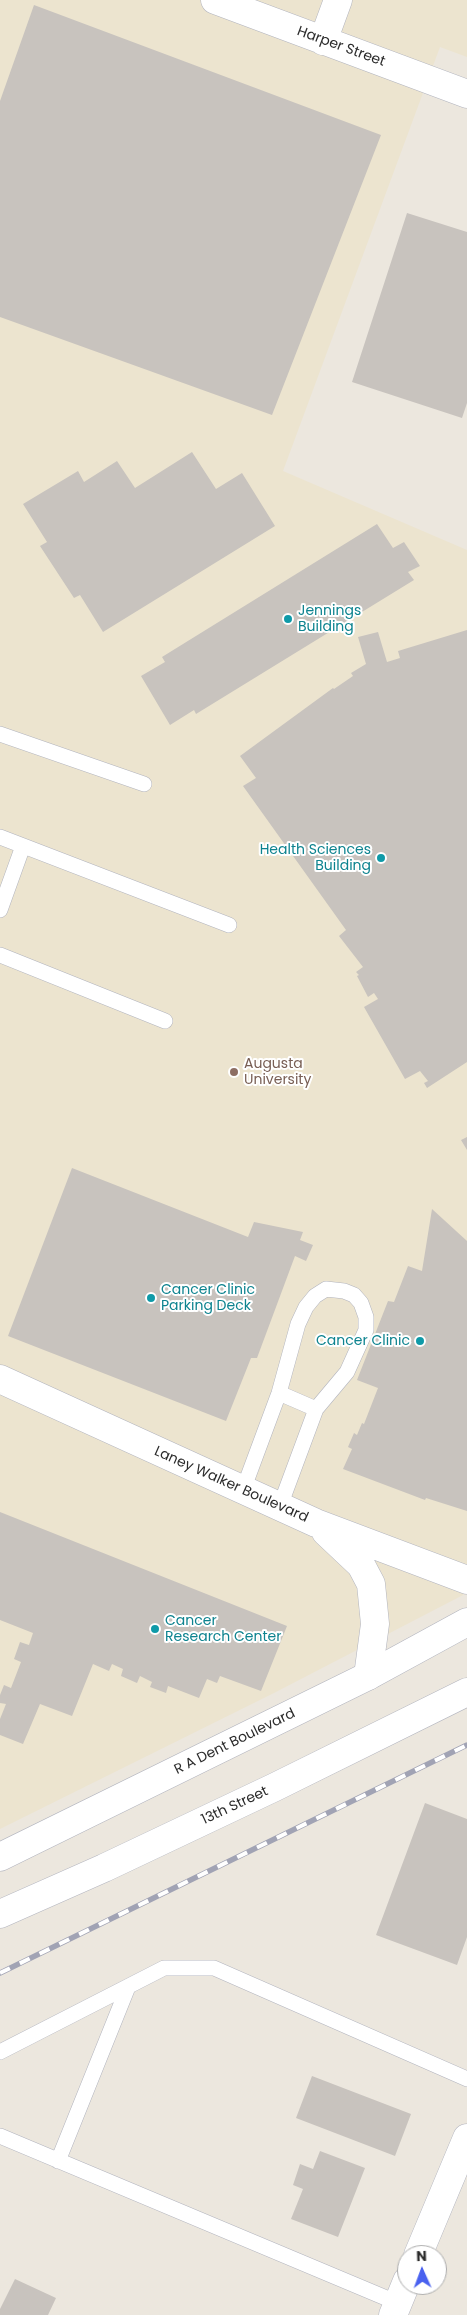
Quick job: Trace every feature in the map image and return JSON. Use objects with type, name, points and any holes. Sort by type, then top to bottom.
[{"type":"street","name":"Harper Street","points":[[215,0],[467,94]]},
{"type":"street","points":[[323,40],[338,0]]},
{"type":"street","name":"Laney Walker Boulevard","points":[[0,1379],[316,1523],[467,1580]]},
{"type":"street","points":[[316,1523],[361,1565],[371,1584],[375,1624],[368,1676]]},
{"type":"street","name":"R A Dent Boulevard","points":[[0,1857],[368,1676],[467,1622]]},
{"type":"street","name":"13th Street","points":[[0,1914],[104,1868],[257,1796],[467,1692]]},
{"type":"street","points":[[422,2245],[467,2138]]},
{"type":"lane","points":[[0,734],[144,784]]},
{"type":"lane","points":[[0,837],[229,925]]},
{"type":"lane","points":[[0,910],[22,846]]},
{"type":"lane","points":[[0,955],[165,1021]]},
{"type":"lane","points":[[243,1490],[279,1393],[298,1324],[306,1307],[315,1296],[326,1289],[344,1291],[354,1295],[361,1303],[366,1317],[366,1330],[347,1372],[316,1409],[280,1506]]},
{"type":"lane","points":[[279,1393],[316,1409]]},
{"type":"lane","points":[[0,2052],[164,1968],[214,1968],[467,2079]]},
{"type":"lane","points":[[58,2161],[128,1987]]},
{"type":"lane","points":[[0,2136],[399,2300]]},
{"type":"shaded area","name":"Augusta University","points":[[0,0],[467,0],[467,57],[440,47],[283,471],[467,550],[467,1593],[274,1693],[0,1829]]},
{"type":"building","points":[[34,5],[381,135],[272,415],[0,317],[0,101]]},
{"type":"building","points":[[407,213],[467,232],[467,403],[462,418],[352,382]]},
{"type":"building","points":[[192,452],[216,489],[242,473],[275,526],[103,632],[80,595],[74,598],[40,546],[47,542],[23,504],[78,471],[84,482],[117,461],[135,488]]},
{"type":"building","name":"Jennings Building","points":[[377,524],[393,548],[404,542],[420,566],[408,572],[414,580],[196,714],[194,710],[170,725],[141,676],[165,662],[162,657]]},
{"type":"building","name":"Health Sciences Building","points":[[467,630],[467,1062],[427,1088],[424,1083],[428,1081],[420,1071],[405,1079],[364,1007],[378,999],[374,993],[368,997],[357,976],[359,975],[356,972],[363,967],[339,936],[346,930],[243,786],[256,778],[240,756],[333,688],[353,676],[351,673],[366,664],[358,637],[378,632],[387,662],[400,658],[398,651]]},
{"type":"building","points":[[467,1137],[467,1150],[461,1140]]},
{"type":"building","name":"Cancer Clinic Parking Deck","points":[[72,1168],[248,1237],[254,1222],[303,1232],[300,1240],[313,1245],[306,1261],[295,1256],[257,1358],[251,1358],[226,1421],[8,1336]]},
{"type":"building","name":"Cancer Clinic","points":[[432,1209],[467,1241],[467,1511],[426,1498],[425,1500],[343,1469],[352,1449],[348,1447],[354,1433],[357,1435],[362,1423],[364,1424],[378,1388],[357,1380],[388,1301],[394,1302],[408,1266],[422,1271]]},
{"type":"building","name":"Cancer Research Center","points":[[0,1512],[287,1626],[261,1691],[220,1676],[217,1683],[207,1679],[199,1698],[168,1686],[166,1693],[150,1687],[152,1682],[140,1676],[137,1683],[121,1676],[123,1669],[112,1664],[109,1671],[93,1664],[72,1716],[40,1704],[23,1744],[0,1735],[0,1719],[6,1704],[0,1703],[0,1695],[4,1685],[11,1688],[21,1662],[14,1659],[20,1642],[29,1645],[33,1633],[0,1620]]},
{"type":"building","points":[[425,1803],[467,1819],[467,1937],[457,1965],[376,1935]]},
{"type":"building","points":[[312,2076],[411,2114],[395,2156],[296,2118]]},
{"type":"building","points":[[320,2151],[365,2168],[338,2237],[291,2219],[303,2189],[293,2185],[300,2164],[313,2169]]},
{"type":"building","points":[[15,2279],[56,2298],[48,2315],[0,2315],[0,2309]]},
{"type":"railway","points":[[0,1973],[467,1745]]},
{"type":"place","name":"Jennings Building","points":[[288,619]]},
{"type":"place","name":"Health Sciences Building","points":[[381,858]]},
{"type":"place","name":"Augusta University","points":[[234,1072]]},
{"type":"place","name":"Cancer Clinic Parking Deck","points":[[151,1298]]},
{"type":"place","name":"Cancer Clinic","points":[[420,1341]]},
{"type":"place","name":"Cancer Research Center","points":[[155,1629]]}]
